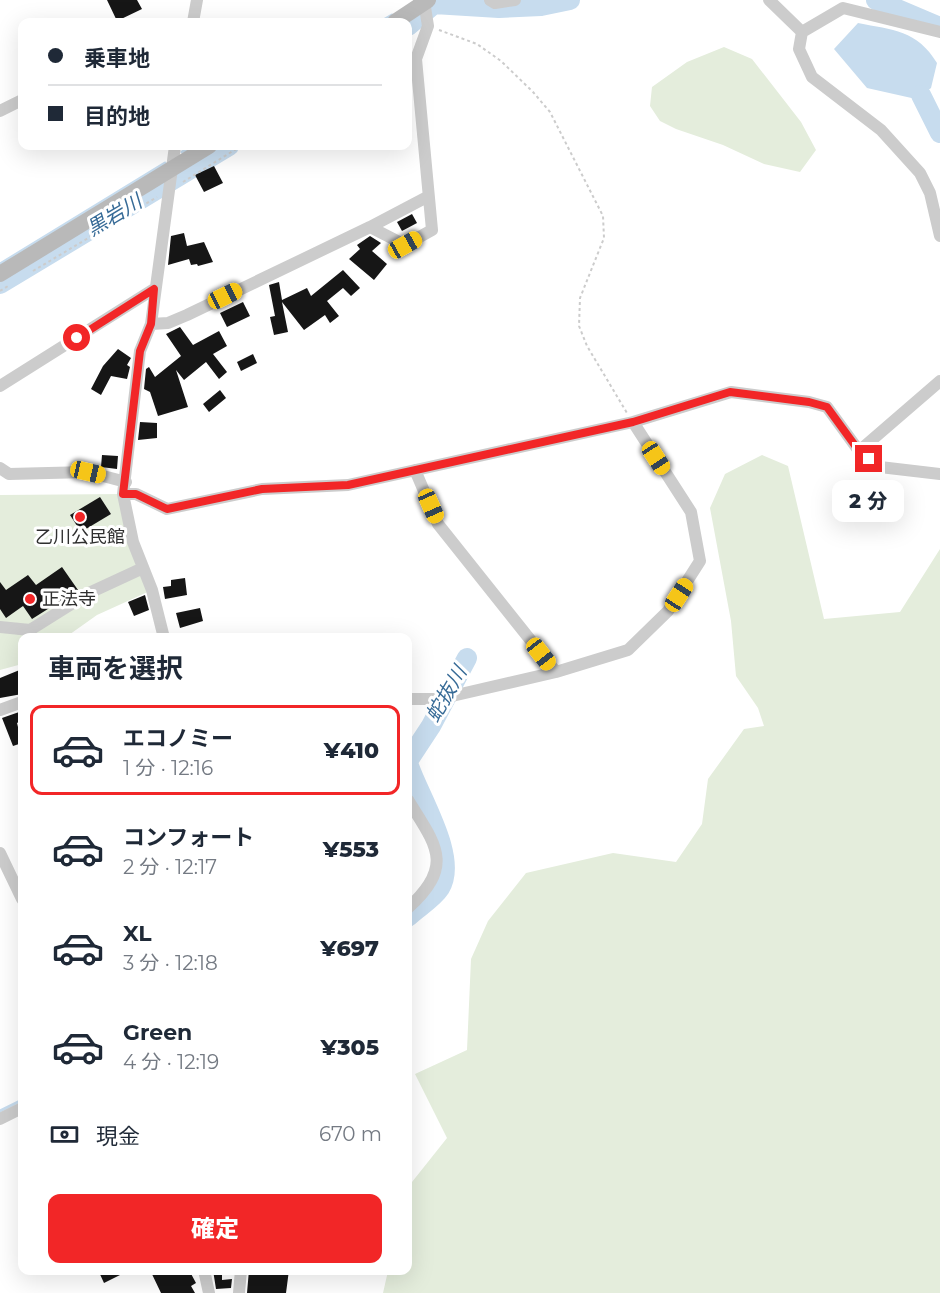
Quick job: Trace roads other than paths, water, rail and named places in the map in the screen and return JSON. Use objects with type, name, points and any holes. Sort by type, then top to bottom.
[{"type":"street","points":[[193,18],[197,0]]},
{"type":"street","points":[[490,0],[495,3],[515,0]]},
{"type":"street","points":[[768,0],[802,32]]},
{"type":"street","points":[[370,227],[405,245],[432,230],[427,196],[416,59],[428,26],[423,1],[400,18]]},
{"type":"street","points":[[940,32],[843,8],[802,32],[799,49],[812,77],[880,130],[920,173],[930,193],[940,236]]},
{"type":"street","points":[[0,111],[18,102]]},
{"type":"street","points":[[162,633],[133,542],[125,488],[140,351],[151,324],[174,150]]},
{"type":"street","points":[[5,279],[203,150]]},
{"type":"street","points":[[151,324],[168,323],[187,315],[370,227],[427,196]]},
{"type":"street","points":[[0,387],[154,289]]},
{"type":"street","points":[[859,451],[940,381]]},
{"type":"street","points":[[0,468],[9,474],[88,472],[167,509],[262,489],[348,485],[633,422],[730,392],[809,402],[827,407],[859,451],[880,467],[940,474]]},
{"type":"street","points":[[412,699],[439,699],[556,672],[628,650],[668,611],[700,561],[691,512],[633,422]]},
{"type":"street","points":[[415,470],[438,524],[556,672]]},
{"type":"street","points":[[0,627],[30,630],[89,593],[143,568]]},
{"type":"street","points":[[0,710],[18,703]]},
{"type":"street","points":[[412,806],[434,841],[437,855],[435,869],[427,887],[412,904]]},
{"type":"street","points":[[0,854],[18,891]]},
{"type":"street","points":[[0,1119],[18,1110]]},
{"type":"street","points":[[205,1275],[209,1293]]},
{"type":"street","points":[[238,1293],[240,1275]]},
{"type":"water","points":[[858,23],[903,33],[921,44],[937,63],[931,88],[916,99],[867,88],[834,49]]},
{"type":"waterway","name":"黒岩川","points":[[412,23],[434,4],[499,8],[541,6],[570,0]]},
{"type":"waterway","name":"黒岩川","points":[[876,0],[940,27]]},
{"type":"waterway","points":[[387,18],[392,15]]},
{"type":"waterway","points":[[921,95],[940,133]]},
{"type":"waterway","name":"黒岩川","points":[[0,284],[222,150]]},
{"type":"waterway","points":[[0,264],[165,163]]},
{"type":"waterway","name":"蛇抜川","points":[[412,755],[431,726],[467,658]]},
{"type":"waterway","name":"蛇抜川","points":[[412,773],[435,826],[444,860],[444,875],[440,888],[412,914]]},
{"type":"waterway","points":[[0,1111],[18,1102]]},
{"type":"place","name":"乙川公民館","points":[[80,517]]},
{"type":"place","name":"正法寺","points":[[30,599]]}]
